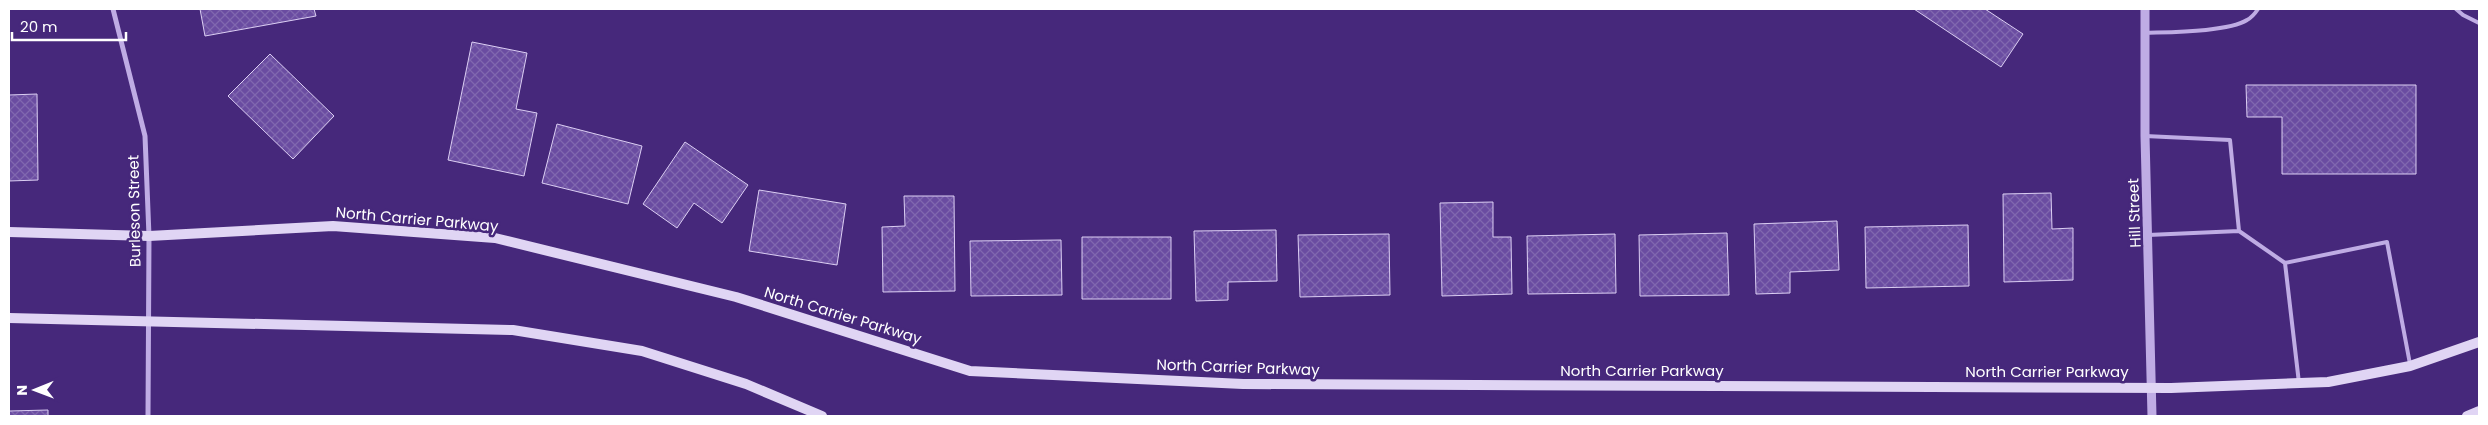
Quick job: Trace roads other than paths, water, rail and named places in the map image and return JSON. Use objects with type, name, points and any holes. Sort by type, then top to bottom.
[{"type":"main road","name":"North Carrier Parkway","points":[[9,232],[149,236],[332,226],[495,238],[736,297],[970,371],[1243,384],[2152,386],[2171,388],[2328,382],[2410,366],[2479,342]]},
{"type":"main road","points":[[9,318],[513,330],[642,351],[746,384],[822,416]]},
{"type":"main road","points":[[2467,416],[2479,412]]},
{"type":"street","name":"Burleson Street","points":[[113,9],[144,136],[149,236],[148,416]]},
{"type":"street","name":"Hill Street","points":[[2145,9],[2145,136],[2152,416]]},
{"type":"lane","points":[[2145,33],[2201,30],[2227,25],[2247,20],[2258,9]]},
{"type":"lane","points":[[2456,9],[2479,23]]},
{"type":"lane","points":[[2145,136],[2230,140],[2239,231]]},
{"type":"lane","points":[[2148,235],[2239,231],[2286,263],[2386,242],[2410,366]]},
{"type":"lane","points":[[2286,263],[2299,383]]}]
